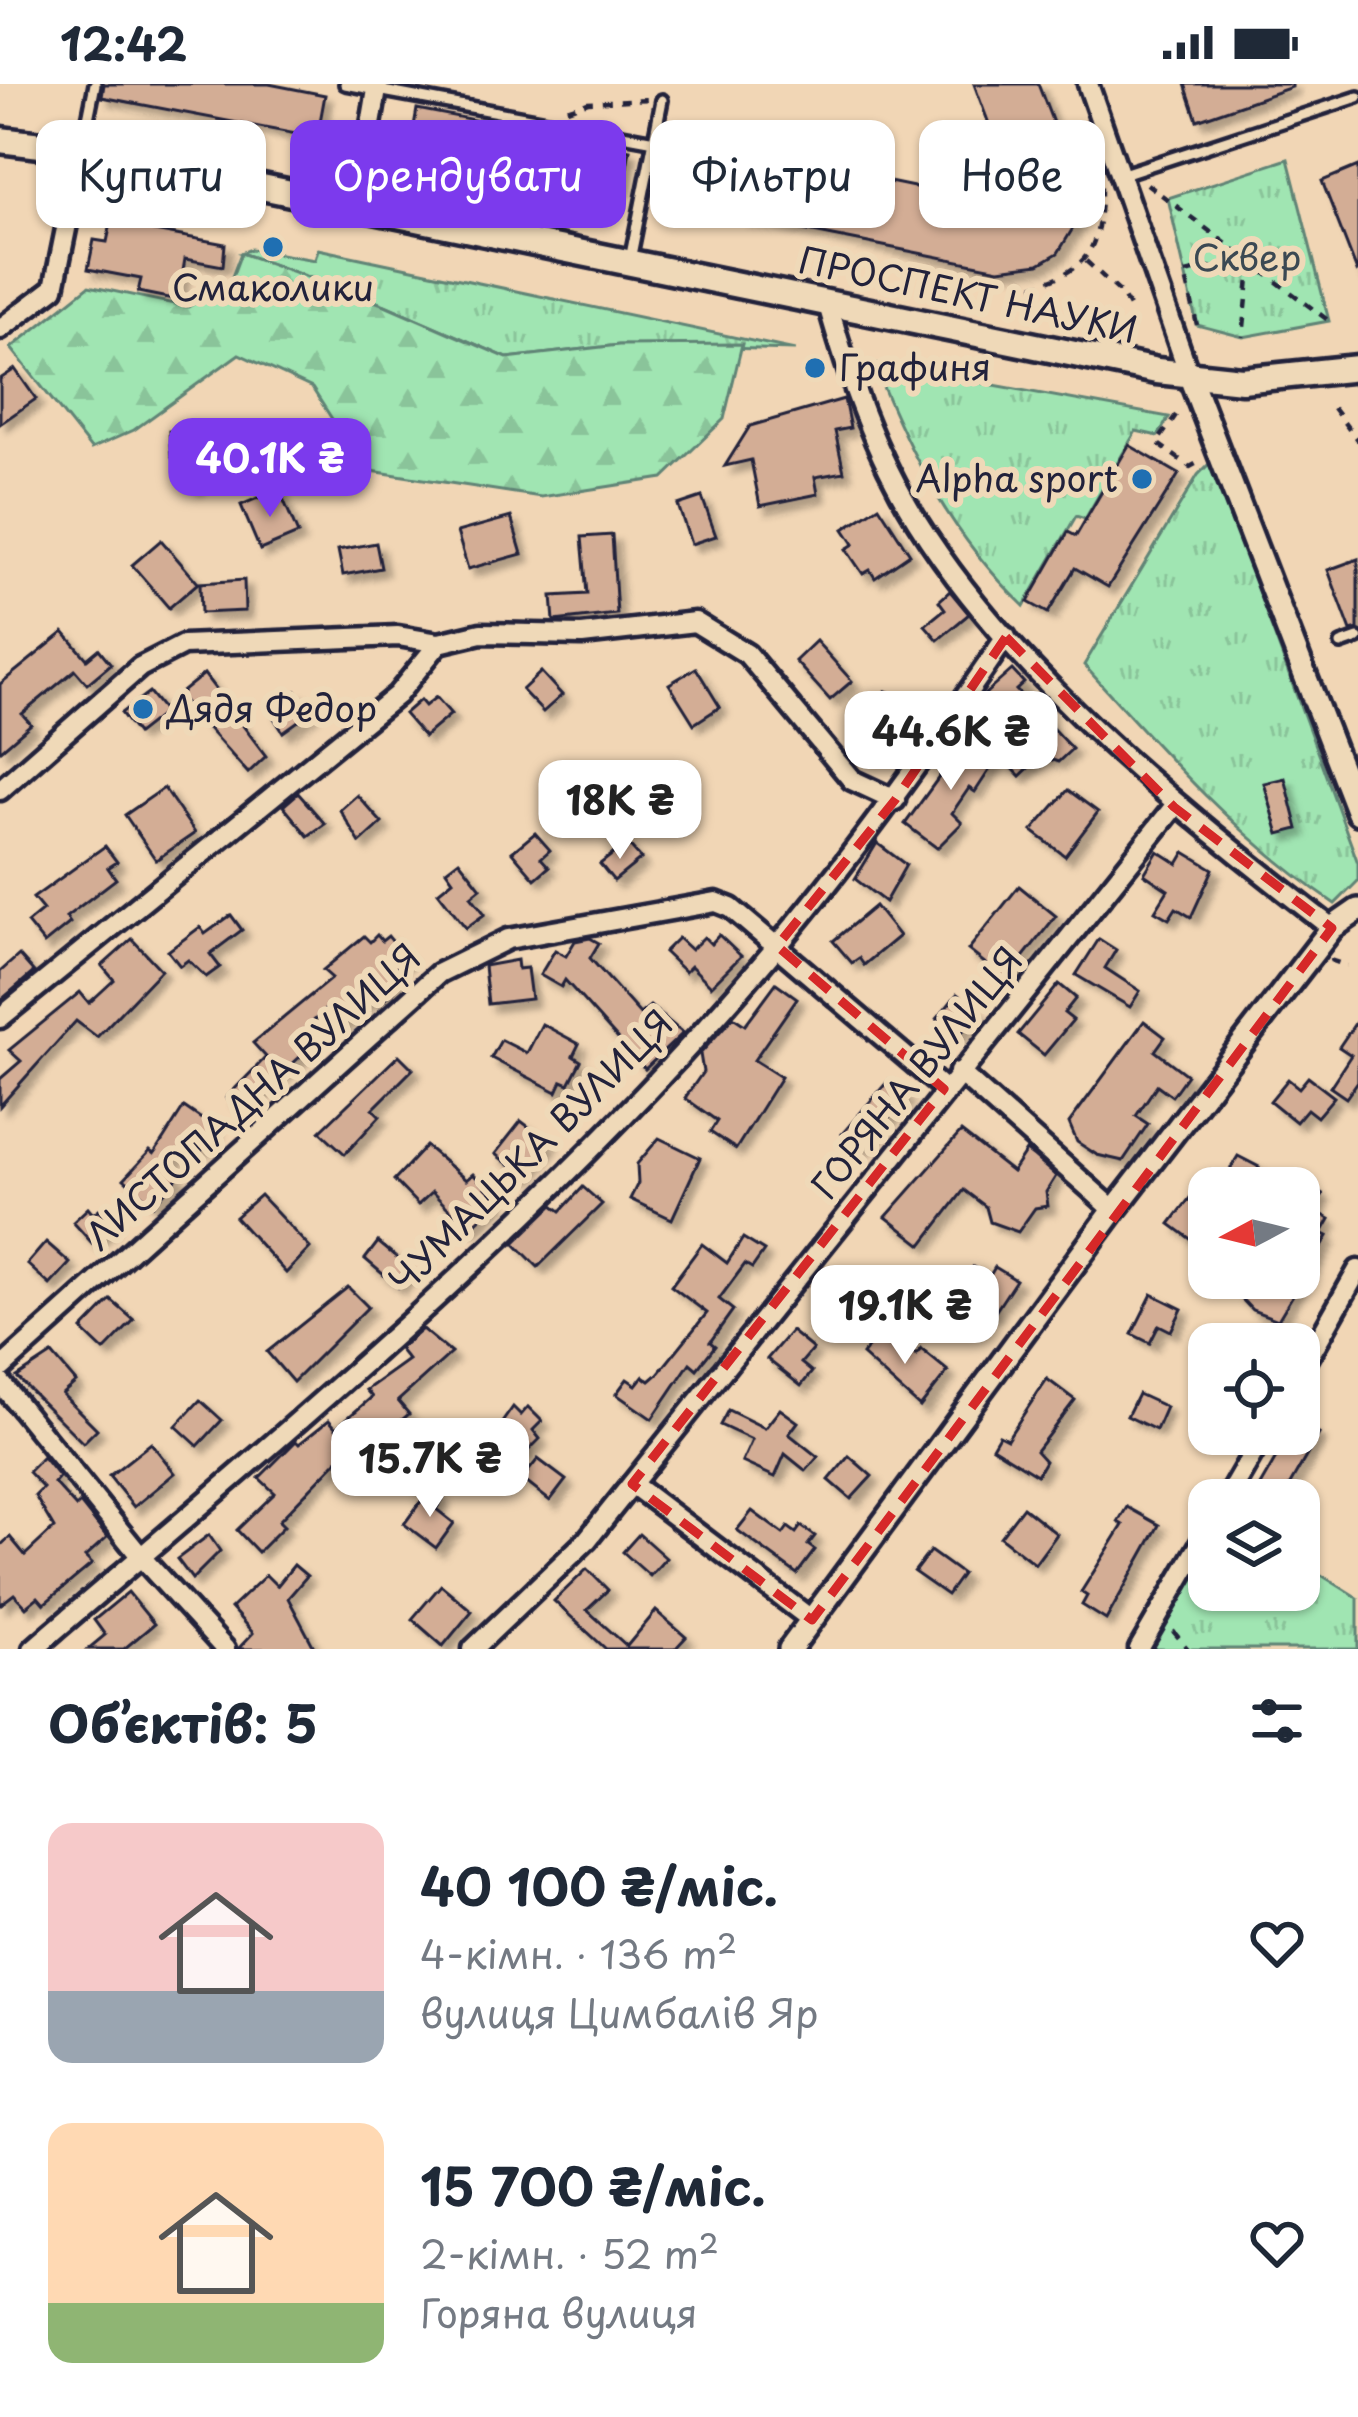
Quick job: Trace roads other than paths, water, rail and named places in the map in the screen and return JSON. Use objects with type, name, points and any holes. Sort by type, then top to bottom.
[{"type":"main road","name":"ПРОСПЕКТ НАУКИ","points":[[0,140],[36,144]]},
{"type":"main road","name":"ПРОСПЕКТ НАУКИ","points":[[466,228],[1190,377],[1258,379],[1358,368]]},
{"type":"street","points":[[1088,84],[1217,452],[1358,813]]},
{"type":"street","points":[[371,120],[377,87]]},
{"type":"street","points":[[0,329],[54,288],[66,228]]},
{"type":"street","points":[[827,301],[856,397],[916,520],[1006,637],[1174,807],[1332,928]]},
{"type":"street","points":[[0,790],[166,649],[398,635],[439,643],[481,633],[582,635],[694,622],[747,654],[852,780],[895,800]]},
{"type":"street","name":"ЧУМАЦЬКА ВУЛИЦЯ","points":[[33,1649],[477,1258],[658,1078],[777,946],[895,800],[1006,637]]},
{"type":"street","points":[[0,1018],[397,695],[439,643]]},
{"type":"street","name":"ГОРЯНА ВУЛИЦЯ","points":[[473,1649],[586,1540],[1174,807]]},
{"type":"street","name":"ЛИСТОПАДНА ВУЛИЦЯ","points":[[0,1369],[460,959],[508,939],[699,903],[731,908],[944,1090]]},
{"type":"street","points":[[797,1647],[812,1620],[1114,1210],[1332,928],[1358,910]]},
{"type":"street","points":[[959,1072],[1114,1210]]},
{"type":"street","points":[[1320,1337],[1358,1270]]},
{"type":"street","points":[[0,1382],[141,1557],[225,1649]]},
{"type":"street","points":[[632,1484],[812,1620]]},
{"type":"street","points":[[1139,1649],[1188,1565]]},
{"type":"lane","points":[[88,120],[95,84]]},
{"type":"lane","points":[[345,84],[650,140]]},
{"type":"lane","points":[[1117,175],[1358,97]]},
{"type":"lane","points":[[659,120],[662,100]]},
{"type":"lane","points":[[629,261],[650,164]]},
{"type":"lane","points":[[1341,644],[1358,638]]},
{"type":"place","name":"Смаколики","points":[[273,247]]},
{"type":"place","name":"Графиня","points":[[815,368]]},
{"type":"place","name":"Alpha sport","points":[[1142,479]]},
{"type":"place","name":"Дядя Федор","points":[[143,709]]},
{"type":"park label","name":"Сквер","points":[[1247,258]]}]
